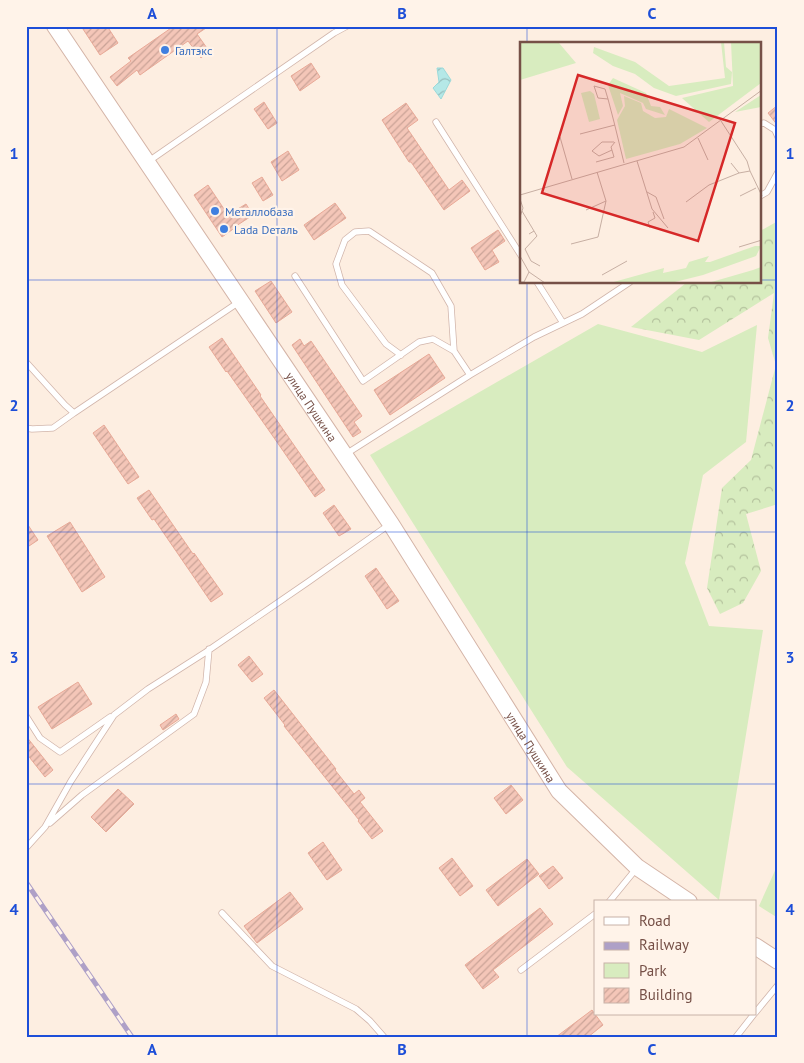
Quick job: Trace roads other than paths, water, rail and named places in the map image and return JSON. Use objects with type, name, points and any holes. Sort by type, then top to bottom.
[{"type":"main road","name":"улица Пушкина","points":[[55,26],[391,524],[559,792],[637,867],[686,900]]},
{"type":"main road","points":[[756,947],[778,962]]},
{"type":"lane","points":[[147,163],[334,33],[347,26]]},
{"type":"lane","points":[[436,122],[520,254]]},
{"type":"lane","points":[[762,124],[775,130],[778,137]]},
{"type":"lane","points":[[762,195],[767,192],[778,172]]},
{"type":"lane","points":[[401,355],[386,344],[342,286],[336,264],[345,240],[355,232],[369,231],[432,273],[451,306],[454,351]]},
{"type":"lane","points":[[295,276],[363,381],[419,342],[433,340],[454,351],[470,375]]},
{"type":"lane","points":[[538,284],[563,323]]},
{"type":"lane","points":[[344,455],[470,375],[534,337],[582,314],[627,284]]},
{"type":"lane","points":[[26,428],[53,428],[240,301]]},
{"type":"lane","points":[[26,362],[74,413]]},
{"type":"lane","points":[[26,716],[40,738],[60,752],[148,689],[209,650],[391,524]]},
{"type":"lane","points":[[26,848],[45,827],[82,795],[194,714],[206,682],[209,650]]},
{"type":"lane","points":[[45,827],[114,715]]},
{"type":"lane","points":[[611,900],[637,867]]},
{"type":"lane","points":[[222,913],[272,966],[356,1009],[384,1037]]},
{"type":"lane","points":[[521,970],[594,915]]},
{"type":"lane","points":[[756,1013],[778,985]]},
{"type":"lane","points":[[736,1037],[753,1016]]},
{"type":"water","points":[[437,68],[443,68],[451,80],[441,99],[433,88],[439,82]]},
{"type":"railway","points":[[26,882],[132,1037]]},
{"type":"place","name":"Галтэкс","points":[[165,50]]},
{"type":"place","name":"Металлобаза","points":[[215,211]]},
{"type":"place","name":"Lada Dеталь","points":[[224,229]]}]
